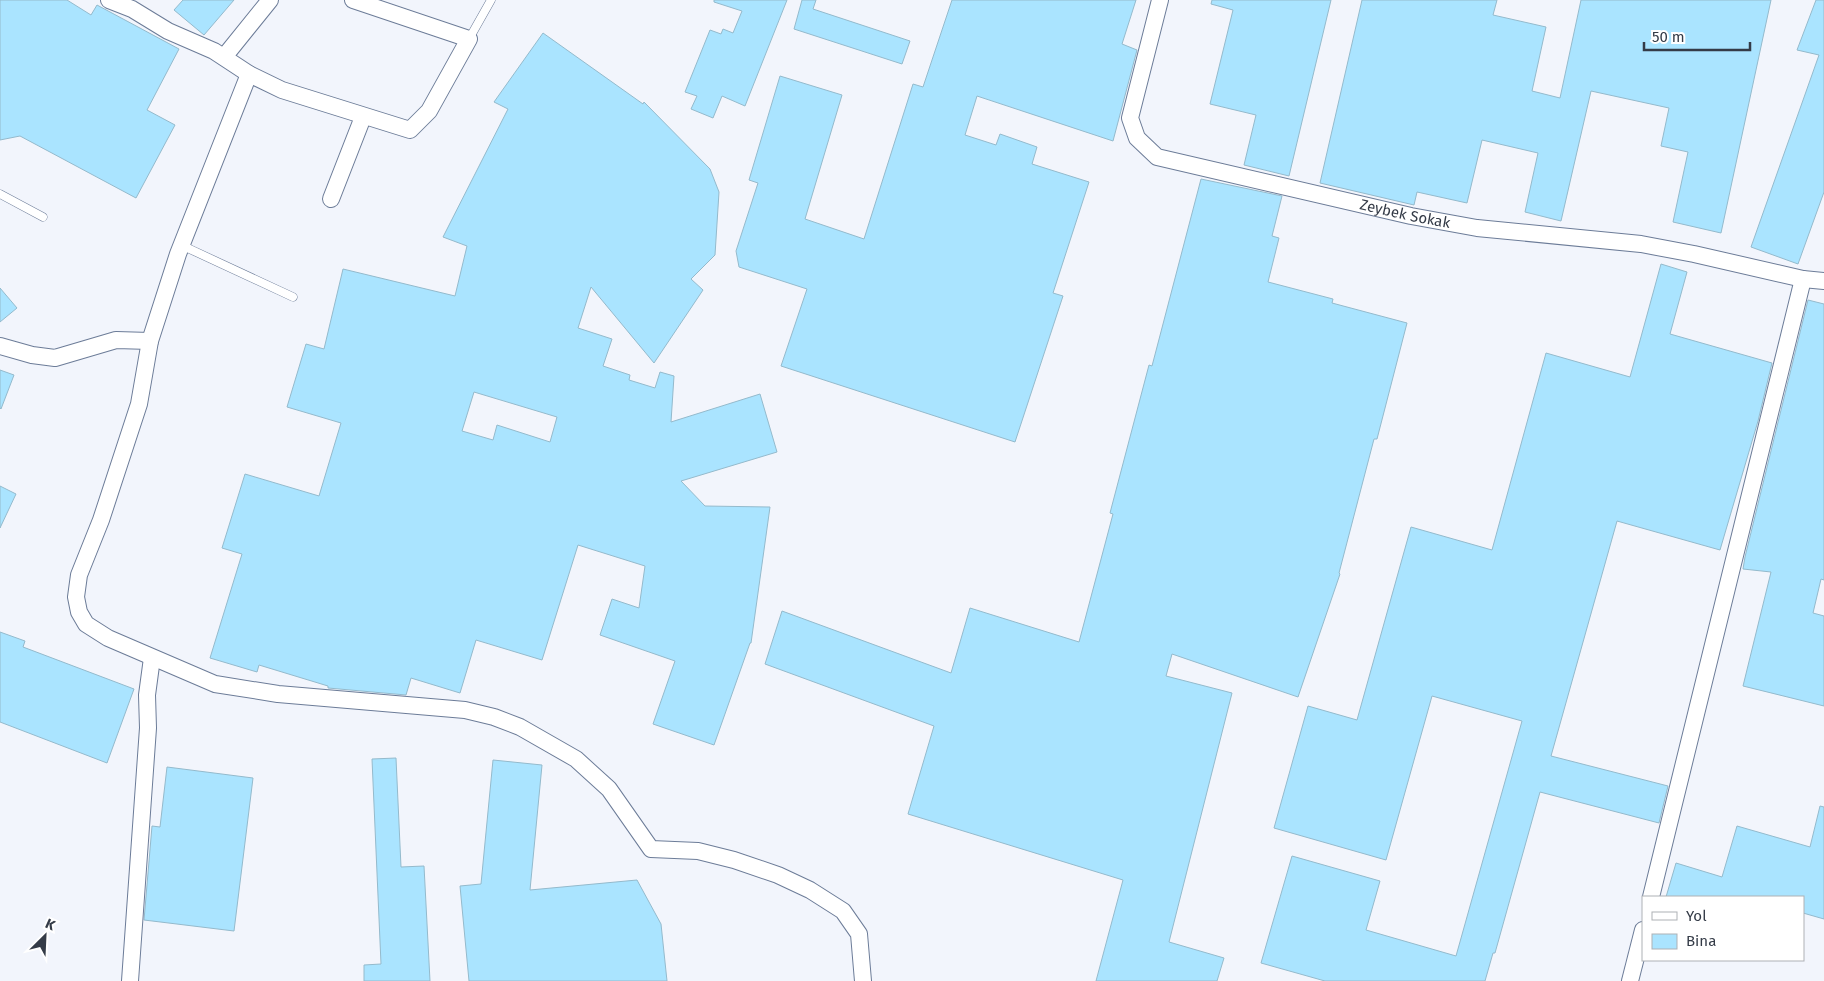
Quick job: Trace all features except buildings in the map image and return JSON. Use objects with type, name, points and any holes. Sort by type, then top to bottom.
[{"type":"street","points":[[108,0],[132,9],[168,31],[224,58],[249,74],[282,90],[410,130],[429,111],[469,39],[353,0]]},
{"type":"street","points":[[224,58],[270,0]]},
{"type":"street","name":"Zeybek Sokak","points":[[1160,0],[1130,118],[1137,138],[1157,157],[1411,216],[1477,228],[1641,244],[1803,279],[1824,281]]},
{"type":"street","points":[[249,74],[181,245],[150,341],[139,404],[101,520],[79,575],[76,597],[79,612],[86,624],[108,638],[215,684],[278,694],[465,710],[494,717],[520,727],[576,759],[609,789],[651,849],[698,851],[734,860],[778,875],[810,890],[843,911],[860,934],[864,981]]},
{"type":"street","points":[[331,199],[363,116]]},
{"type":"street","points":[[1651,896],[1803,279]]},
{"type":"street","points":[[0,346],[32,355],[55,358],[116,340],[150,341]]},
{"type":"street","points":[[130,981],[152,658]]},
{"type":"street","points":[[1630,981],[1642,934]]},
{"type":"lane","points":[[469,39],[491,0]]},
{"type":"lane","points":[[0,194],[43,217]]},
{"type":"lane","points":[[181,245],[292,297]]}]
